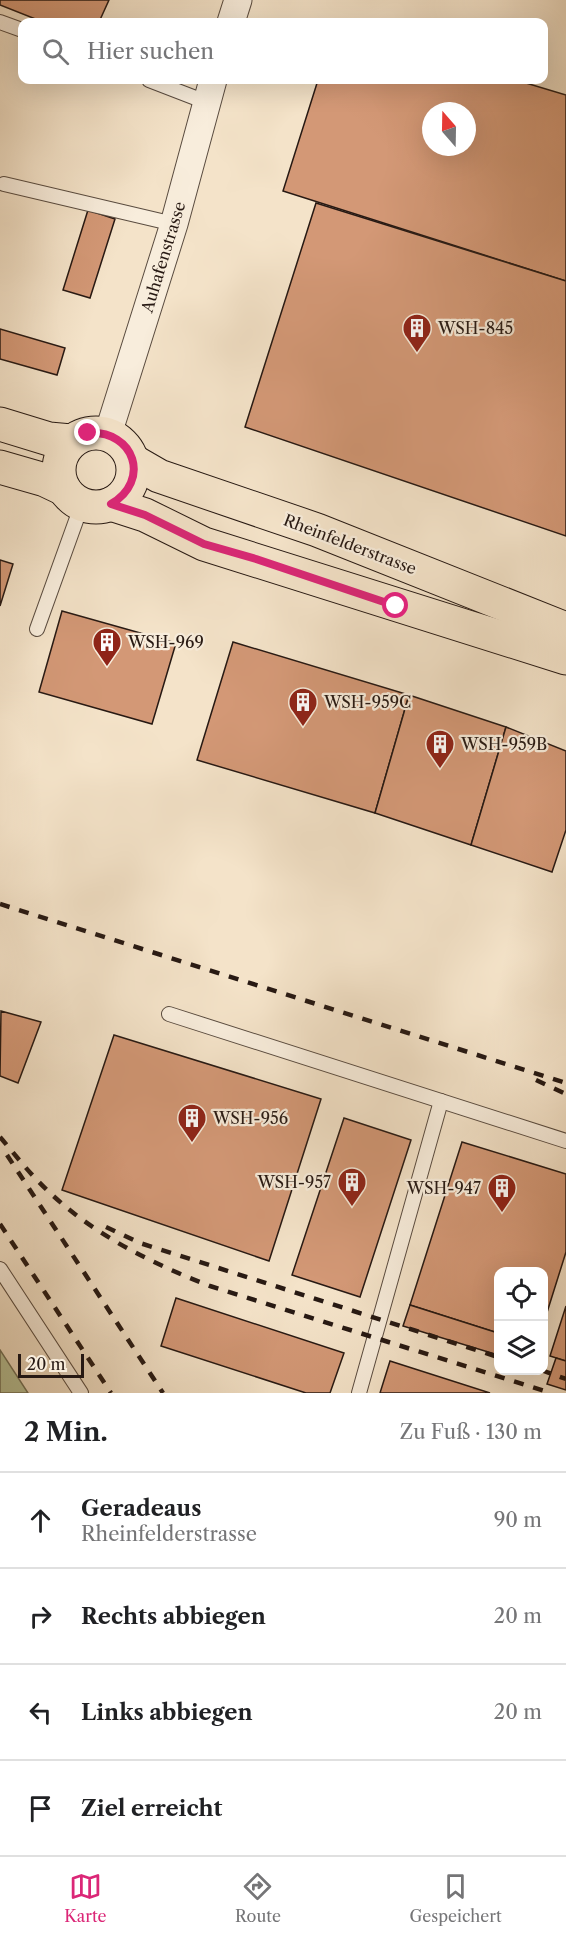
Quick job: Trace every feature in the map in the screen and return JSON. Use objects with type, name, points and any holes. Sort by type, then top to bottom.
[{"type":"main road","points":[[0,424],[49,439],[71,441]]},
{"type":"main road","points":[[88,433],[108,434],[124,444],[133,461],[134,471],[127,491],[86,499],[58,473],[59,464],[65,448],[71,441],[88,433]]},
{"type":"main road","name":"Rheinfelderstrasse","points":[[133,461],[159,476],[317,530],[566,629]]},
{"type":"main road","points":[[0,467],[45,480],[86,499],[145,515],[204,544],[566,658]]},
{"type":"street","points":[[232,18],[237,0]]},
{"type":"street","name":"Auhafenstrasse","points":[[108,434],[174,224],[210,91]]},
{"type":"lane","points":[[0,22],[18,29]]},
{"type":"lane","points":[[171,84],[210,91]]},
{"type":"lane","points":[[4,184],[174,224]]},
{"type":"lane","points":[[37,629],[86,499]]},
{"type":"lane","points":[[169,1014],[566,1141]]},
{"type":"lane","points":[[359,1393],[441,1101]]},
{"type":"lane","points":[[0,1269],[81,1393]]},
{"type":"green space","points":[[0,1350],[28,1393],[0,1393]]},
{"type":"building","points":[[0,0],[109,0],[101,18],[33,18],[0,5]]},
{"type":"building","points":[[317,84],[529,84],[566,95],[566,281],[283,191]]},
{"type":"building","name":"WSH-845","points":[[316,203],[566,281],[566,536],[245,427]]},
{"type":"building","points":[[88,210],[115,219],[90,298],[63,290]]},
{"type":"building","points":[[0,329],[65,348],[57,375],[0,359]]},
{"type":"building","points":[[0,560],[13,564],[0,606]]},
{"type":"building","name":"WSH-969","points":[[62,611],[176,643],[152,724],[39,692]]},
{"type":"building","name":"WSH-959C","points":[[233,642],[409,695],[375,813],[197,760]]},
{"type":"building","name":"WSH-959B","points":[[409,695],[506,727],[471,845],[375,813]]},
{"type":"building","points":[[506,727],[566,751],[566,830],[552,872],[471,845]]},
{"type":"building","points":[[1,1011],[41,1022],[18,1083],[0,1076]]},
{"type":"building","name":"WSH-956","points":[[114,1035],[321,1099],[269,1261],[62,1190]]},
{"type":"building","name":"WSH-957","points":[[344,1118],[411,1140],[360,1297],[292,1275]]},
{"type":"building","name":"WSH-947","points":[[462,1142],[566,1174],[566,1252],[548,1309],[548,1267],[494,1267],[494,1332],[410,1305]]},
{"type":"building","points":[[176,1298],[344,1353],[330,1393],[306,1393],[161,1346]]},
{"type":"building","points":[[410,1305],[494,1332],[494,1354],[403,1326]]},
{"type":"building","points":[[566,1306],[566,1361],[550,1356]]},
{"type":"building","points":[[556,1358],[566,1361],[566,1390],[547,1384]]},
{"type":"building","points":[[390,1361],[490,1393],[380,1393]]},
{"type":"railway","points":[[0,904],[566,1083]]},
{"type":"railway","points":[[536,1080],[566,1094]]},
{"type":"railway","points":[[0,1137],[39,1182],[77,1216],[119,1243],[164,1267],[210,1286],[551,1393]]},
{"type":"railway","points":[[7,1155],[163,1393]]},
{"type":"railway","points":[[0,1224],[111,1393]]},
{"type":"railway","points":[[106,1227],[140,1243],[494,1356]]},
{"type":"railway","points":[[548,1373],[566,1379]]},
{"type":"place","name":"WSH-845","points":[[417,354]]},
{"type":"place","name":"WSH-969","points":[[107,668]]},
{"type":"place","name":"WSH-959C","points":[[303,728]]},
{"type":"place","name":"WSH-959B","points":[[440,770]]},
{"type":"place","name":"WSH-956","points":[[192,1144]]},
{"type":"place","name":"WSH-957","points":[[352,1208]]},
{"type":"place","name":"WSH-947","points":[[502,1214]]},
{"type":"route","points":[[88,433],[98,432],[116,438],[130,452],[133,461],[132,482],[120,499],[111,504],[145,515],[204,544],[396,606]]}]
